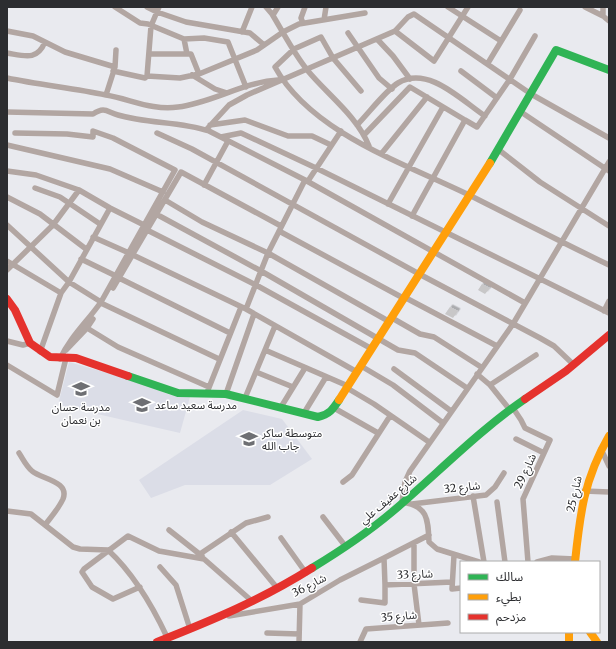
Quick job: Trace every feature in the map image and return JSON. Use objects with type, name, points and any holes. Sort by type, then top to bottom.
[{"type":"street","points":[[115,7],[140,23],[184,39],[204,38],[228,42],[246,87]]},
{"type":"street","points":[[148,7],[186,22],[242,32],[255,36],[263,44]]},
{"type":"street","points":[[242,32],[252,7]]},
{"type":"street","points":[[266,7],[273,15],[306,70],[357,125],[364,135],[369,147]]},
{"type":"street","points":[[273,15],[278,7]]},
{"type":"street","points":[[303,23],[301,18],[305,7]]},
{"type":"street","points":[[324,20],[326,7]]},
{"type":"street","points":[[448,7],[501,41]]},
{"type":"street","points":[[395,31],[434,61],[468,7]]},
{"type":"street","points":[[585,7],[603,16],[609,21]]},
{"type":"street","points":[[603,7],[603,16]]},
{"type":"street","points":[[147,76],[151,26],[158,10]]},
{"type":"street","points":[[488,63],[520,10]]},
{"type":"street","points":[[7,32],[23,33],[82,58],[146,78],[147,76],[180,78],[199,74],[257,50],[263,44],[283,32],[303,23],[365,13]]},
{"type":"street","points":[[208,127],[229,105],[282,80],[395,31],[408,17],[414,14],[449,39],[488,63],[531,94],[609,138]]},
{"type":"street","points":[[348,33],[379,78],[392,89]]},
{"type":"street","points":[[364,135],[410,87],[477,127],[510,79],[535,36]]},
{"type":"street","points":[[361,91],[333,58],[321,37],[294,49],[275,67],[282,80],[317,115],[341,131],[369,147],[471,196],[609,266]]},
{"type":"street","points":[[184,39],[187,54]]},
{"type":"street","points":[[377,39],[393,56],[410,79]]},
{"type":"street","points":[[7,54],[29,56],[37,54],[41,52],[45,42]]},
{"type":"street","points":[[106,95],[114,69],[116,50]]},
{"type":"street","points":[[87,328],[118,347],[208,390],[318,417],[324,416],[334,408],[447,234],[499,150],[556,50],[609,70]]},
{"type":"street","points":[[149,54],[191,54],[199,74]]},
{"type":"street","points":[[461,71],[497,98]]},
{"type":"street","points":[[192,75],[215,89],[227,93]]},
{"type":"street","points":[[7,78],[106,95],[139,104],[169,108],[215,98],[266,81],[282,80]]},
{"type":"street","points":[[357,125],[398,83],[410,79],[428,79],[485,116]]},
{"type":"street","points":[[382,153],[428,97]]},
{"type":"street","points":[[388,204],[443,107]]},
{"type":"street","points":[[7,112],[93,114],[100,109],[131,118],[197,127],[208,127],[244,120],[288,136],[312,136],[331,145]]},
{"type":"street","points":[[521,112],[607,170]]},
{"type":"street","points":[[412,216],[465,120]]},
{"type":"street","points":[[208,127],[228,141],[307,181],[525,303]]},
{"type":"street","points":[[15,133],[67,134],[93,137],[93,131],[113,138],[175,170],[146,227],[102,303],[87,328],[63,357]]},
{"type":"street","points":[[208,390],[230,333],[256,285],[268,253],[280,228],[307,181],[341,131]]},
{"type":"street","points":[[157,133],[216,163],[420,275],[554,346],[574,365]]},
{"type":"street","points":[[221,137],[241,133],[316,168],[607,312],[609,301]]},
{"type":"street","points":[[204,185],[228,141]]},
{"type":"street","points":[[7,145],[110,169],[163,192]]},
{"type":"street","points":[[499,150],[540,182],[609,226]]},
{"type":"street","points":[[475,561],[437,549],[429,542],[428,520],[424,511],[412,504],[402,502],[405,482],[410,471],[481,367],[513,324],[581,208],[607,170],[609,162]]},
{"type":"street","points":[[7,171],[36,175],[79,190],[372,349]]},
{"type":"street","points":[[146,227],[165,200],[181,172],[405,298],[497,346]]},
{"type":"street","points":[[34,188],[71,203],[100,224]]},
{"type":"street","points":[[7,270],[10,263],[53,225],[71,203],[79,190]]},
{"type":"street","points":[[7,197],[40,214],[86,250]]},
{"type":"street","points":[[165,200],[202,222],[268,253],[391,320],[420,334],[434,336],[481,367]]},
{"type":"street","points":[[40,352],[61,293],[69,282],[110,208]]},
{"type":"street","points":[[156,214],[261,271],[398,350],[415,353],[467,388]]},
{"type":"street","points":[[7,225],[69,282],[102,303],[220,359]]},
{"type":"street","points":[[93,237],[244,308],[275,326],[393,386],[443,423]]},
{"type":"street","points":[[81,258],[230,333]]},
{"type":"street","points":[[10,263],[61,293]]},
{"type":"street","points":[[7,299],[15,310],[30,344],[40,352],[50,357],[76,358],[171,391],[208,390]]},
{"type":"street","points":[[7,365],[57,395],[63,357],[68,342],[88,321],[102,303]]},
{"type":"street","points":[[226,394],[254,314]]},
{"type":"street","points":[[245,398],[275,326]]},
{"type":"street","name":"شارع عفيف علي","points":[[157,642],[253,602],[306,573],[346,547],[402,502],[511,409],[574,365],[609,335]]},
{"type":"street","points":[[7,341],[23,345],[30,344]]},
{"type":"street","points":[[265,350],[347,387],[430,442]]},
{"type":"street","points":[[490,385],[536,355]]},
{"type":"street","points":[[281,407],[305,368]]},
{"type":"street","points":[[394,369],[451,411]]},
{"type":"street","points":[[256,372],[293,387]]},
{"type":"street","points":[[477,374],[490,385],[511,409]]},
{"type":"street","points":[[304,413],[326,377]]},
{"type":"street","points":[[334,408],[378,434]]},
{"type":"street","name":"شارع 29","points":[[511,409],[521,420],[525,428],[550,440],[523,500],[528,561]]},
{"type":"street","points":[[343,482],[352,475],[390,416]]},
{"type":"street","name":"شارع 25","points":[[575,560],[584,491],[592,467],[609,436]]},
{"type":"street","points":[[516,439],[544,453]]},
{"type":"street","points":[[601,449],[609,466]]},
{"type":"street","points":[[19,453],[33,472],[57,483],[62,488],[64,494],[63,500],[45,525]]},
{"type":"street","name":"شارع 32","points":[[412,504],[486,495],[495,487],[504,473]]},
{"type":"street","points":[[584,491],[609,492]]},
{"type":"street","points":[[473,496],[484,561]]},
{"type":"street","points":[[497,502],[505,561]]},
{"type":"street","points":[[7,511],[31,514],[73,547],[80,549],[108,550],[140,587],[156,614],[167,637]]},
{"type":"street","points":[[200,554],[230,532],[246,523],[268,517]]},
{"type":"street","points":[[323,517],[346,547]]},
{"type":"street","points":[[169,530],[200,554],[253,602]]},
{"type":"street","points":[[230,532],[278,589]]},
{"type":"street","name":"شارع 33","points":[[429,535],[384,558],[385,585],[452,582]]},
{"type":"street","points":[[140,587],[113,599],[92,586],[82,572],[84,568],[128,536],[160,551],[204,559]]},
{"type":"street","points":[[281,538],[306,573]]},
{"type":"street","points":[[414,543],[414,584],[419,625]]},
{"type":"street","points":[[454,555],[452,589],[460,588]]},
{"type":"street","name":"شارع 36","points":[[215,619],[300,604],[340,580],[384,558]]},
{"type":"street","points":[[547,561],[575,560]]},
{"type":"street","points":[[160,567],[176,585],[190,628]]},
{"type":"street","points":[[361,600],[385,603],[385,585]]},
{"type":"street","points":[[299,642],[300,604]]},
{"type":"street","name":"شارع 35","points":[[360,642],[366,629],[448,623]]},
{"type":"street","points":[[267,633],[299,634]]},
{"type":"street","points":[[591,633],[597,642]]},
{"type":"shaded area","name":"مدرسة سعيد ساعد","points":[[69,362],[139,382],[170,395],[190,397],[180,433],[58,405]]},
{"type":"shaded area","name":"متوسطة ساكر جاب الله","points":[[243,410],[282,419],[312,459],[270,485],[185,485],[151,498],[139,480]]},
{"type":"building","points":[[482,284],[490,288],[485,294],[478,290]]},
{"type":"building","points":[[450,307],[458,311],[453,318],[445,314]]},
{"type":"traffic: fast","points":[[490,163],[556,50],[609,70]]},
{"type":"traffic: fast","points":[[128,376],[178,393],[226,394],[318,417],[325,415],[330,411],[339,400]]},
{"type":"traffic: fast","points":[[312,568],[353,542],[383,520],[490,425],[525,399]]},
{"type":"traffic: slow","points":[[339,400],[490,163]]},
{"type":"traffic: slow","points":[[575,561],[584,497],[594,467],[609,436]]},
{"type":"traffic: slow","points":[[569,633],[569,642]]},
{"type":"traffic: slow","points":[[591,633],[597,642]]},
{"type":"traffic: jam","points":[[7,299],[15,310],[30,343],[50,357],[76,358],[128,376]]},
{"type":"traffic: jam","points":[[525,399],[566,371],[609,335]]},
{"type":"traffic: jam","points":[[157,642],[198,626],[255,600],[312,568]]},
{"type":"place","name":"مدرسة حسان بن نعمان","points":[[81,389]]},
{"type":"place","name":"مدرسة سعيد ساعد","points":[[142,405]]},
{"type":"place","name":"متوسطة ساكر جاب الله","points":[[249,439]]}]
